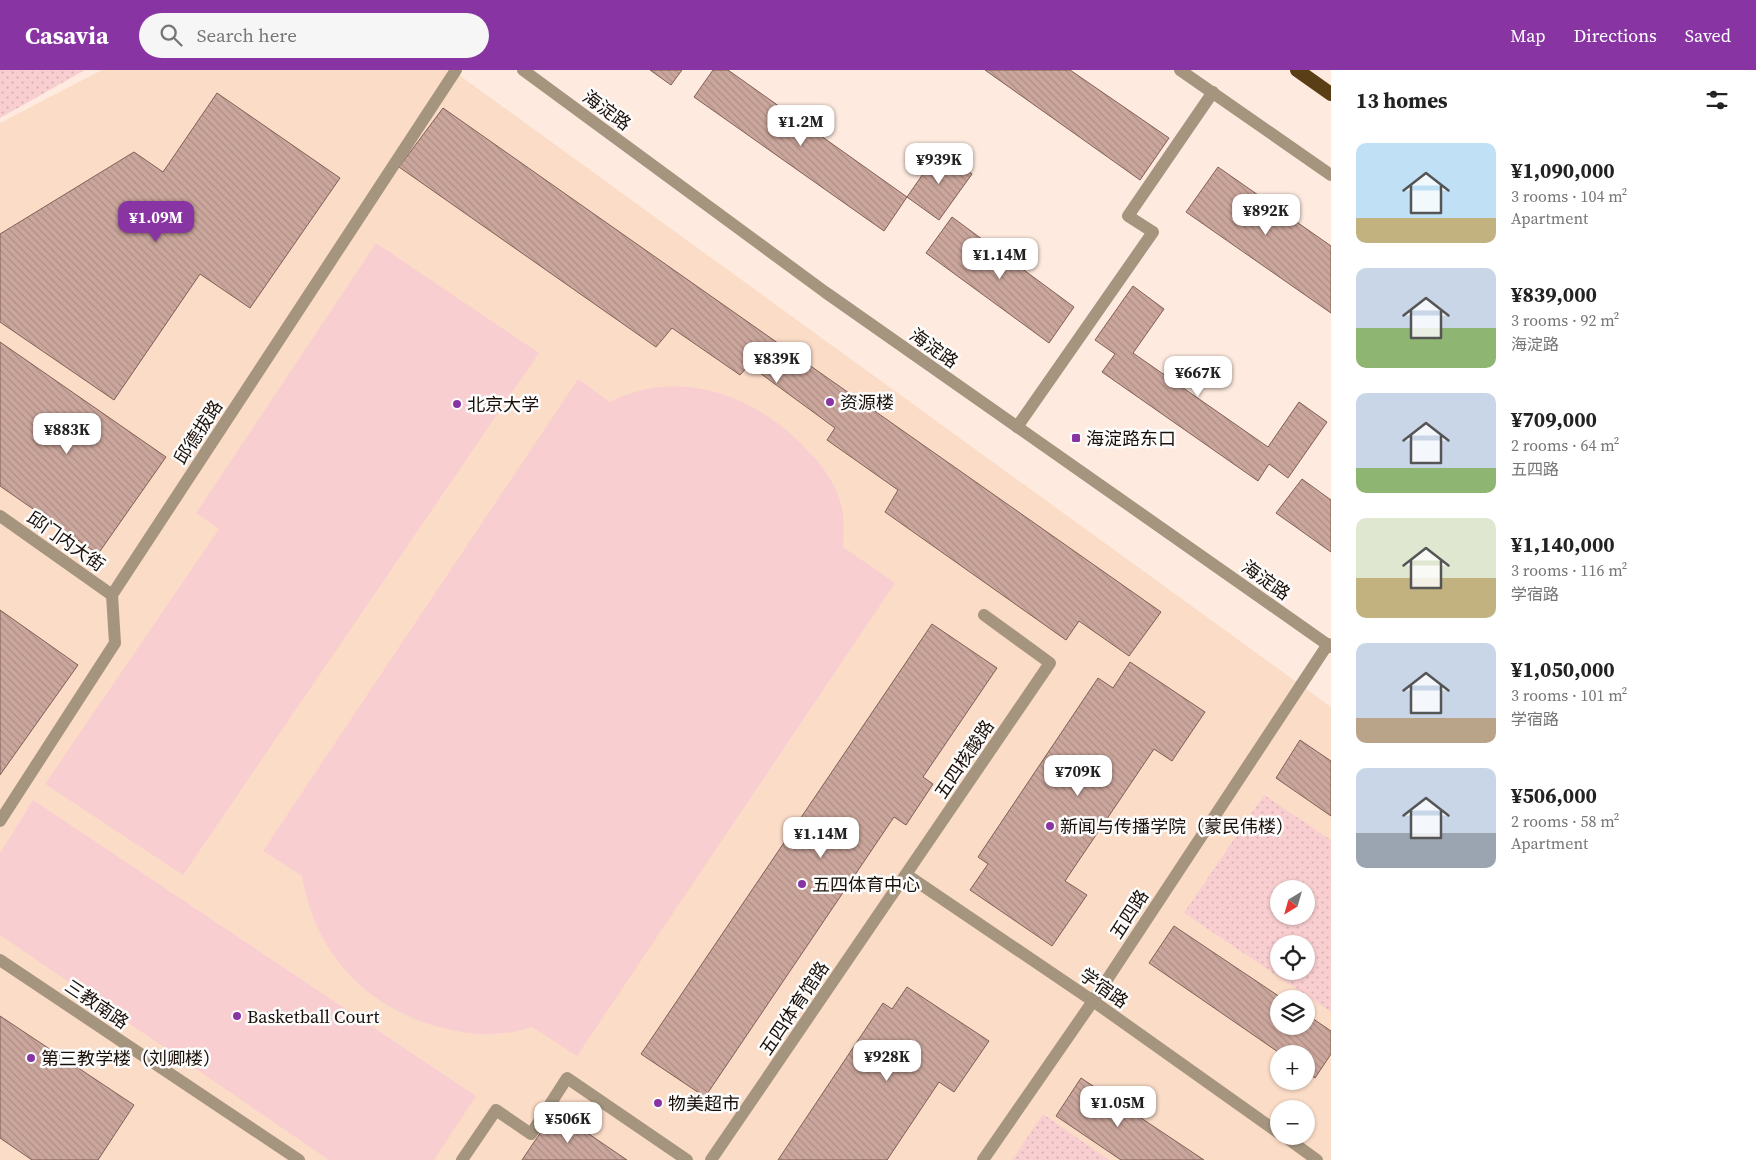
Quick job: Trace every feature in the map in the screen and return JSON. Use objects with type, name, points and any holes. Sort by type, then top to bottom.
[{"type":"highway","points":[[1297,70],[1331,94]]},
{"type":"street","name":"邱德拔路","points":[[112,595],[456,70]]},
{"type":"street","name":"海淀路","points":[[523,70],[824,292],[1329,646]]},
{"type":"street","points":[[1180,70],[1331,174]]},
{"type":"street","points":[[1017,427],[1153,232],[1128,216],[1213,92]]},
{"type":"street","name":"邱门内大街","points":[[0,516],[112,595]]},
{"type":"street","points":[[0,821],[116,643],[112,595]]},
{"type":"street","name":"五四核酸路","points":[[907,875],[1050,663],[984,615]]},
{"type":"street","name":"五四路","points":[[983,1160],[1093,1001],[1301,685],[1329,646]]},
{"type":"street","name":"学宿路","points":[[907,875],[1093,1001],[1270,1127]]},
{"type":"street","name":"五四体育馆路","points":[[711,1160],[907,875]]},
{"type":"street","name":"三教南路","points":[[0,960],[299,1160]]},
{"type":"street","points":[[462,1160],[496,1110],[531,1134],[567,1078],[687,1160]]},
{"type":"street","points":[[1296,1145],[1317,1160]]},
{"type":"shaded area","points":[[0,70],[85,70],[0,118]]},
{"type":"shaded area","name":"北京大学","points":[[102,70],[452,70],[1331,707],[1331,1160],[0,1160],[0,123]]},
{"type":"shaded area","points":[[376,243],[539,353],[183,875],[45,784],[219,529],[196,513]]},
{"type":"shaded area","points":[[578,379],[610,402],[637,392],[663,387],[690,387],[716,392],[742,402],[766,415],[808,451],[830,479],[841,504],[844,528],[843,547],[895,583],[577,1056],[532,1027],[498,1034],[474,1034],[439,1027],[412,1018],[388,1006],[347,973],[331,952],[318,929],[308,903],[302,876],[263,851]]},
{"type":"shaded area","points":[[1264,795],[1331,840],[1331,1012],[1315,1001],[1315,990],[1298,990],[1283,980],[1315,980],[1315,935],[1270,935],[1270,971],[1184,913]]},
{"type":"shaded area","name":"Basketball Court","points":[[33,800],[476,1096],[434,1160],[329,1160],[0,935],[0,853]]},
{"type":"shaded area","points":[[1043,1114],[1109,1160],[1012,1160]]},
{"type":"building","points":[[650,70],[682,70],[671,85]]},
{"type":"building","points":[[713,70],[728,70],[907,197],[884,231],[694,97]]},
{"type":"building","points":[[985,70],[1070,70],[1169,138],[1140,180]]},
{"type":"building","points":[[217,93],[340,178],[250,308],[200,274],[114,400],[0,322],[0,234],[134,152],[163,172]]},
{"type":"building","name":"资源楼","points":[[443,108],[1161,612],[1129,656],[1079,621],[1066,640],[885,512],[898,490],[827,440],[835,428],[749,365],[740,375],[672,328],[656,347],[399,167]]},
{"type":"building","points":[[939,151],[972,174],[939,220],[907,197]]},
{"type":"building","points":[[1218,167],[1331,246],[1331,313],[1186,212]]},
{"type":"building","points":[[952,217],[1074,307],[1049,343],[926,253]]},
{"type":"building","points":[[1133,286],[1164,309],[1133,353],[1268,447],[1299,402],[1327,422],[1288,478],[1269,464],[1258,481],[1102,372],[1115,354],[1095,340]]},
{"type":"building","points":[[0,342],[166,457],[98,554],[0,486]]},
{"type":"building","points":[[1302,479],[1331,500],[1331,552],[1276,513]]},
{"type":"building","points":[[0,610],[78,665],[0,775]]},
{"type":"building","name":"五四体育中心","points":[[932,624],[997,668],[923,777],[933,784],[906,825],[894,817],[705,1097],[641,1054]]},
{"type":"building","name":"新闻与传播学院（蒙民伟楼）","points":[[1130,662],[1205,712],[1172,761],[1154,749],[1065,881],[1087,895],[1052,946],[970,890],[988,864],[978,857],[1098,678],[1113,688]]},
{"type":"building","points":[[1300,740],[1331,761],[1331,816],[1276,778]]},
{"type":"building","points":[[1174,926],[1270,990],[1270,1035],[1315,1035],[1315,1020],[1331,1031],[1331,1054],[1315,1078],[1315,1045],[1270,1046],[1149,963]]},
{"type":"building","points":[[907,987],[989,1041],[954,1092],[939,1082],[887,1160],[778,1160],[883,1003],[892,1009]]},
{"type":"building","name":"第三教学楼（刘卿楼）","points":[[0,1016],[134,1105],[98,1160],[32,1160],[0,1138]]},
{"type":"building","points":[[1081,1078],[1204,1160],[1121,1160],[1056,1116]]},
{"type":"building","points":[[555,1111],[627,1160],[522,1160]]},
{"type":"place","name":"资源楼","points":[[830,402]]},
{"type":"place","name":"北京大学","points":[[457,404]]},
{"type":"place","name":"海淀路东口","points":[[1076,438]]},
{"type":"place","name":"新闻与传播学院（蒙民伟楼）","points":[[1050,826]]},
{"type":"place","name":"五四体育中心","points":[[802,884]]},
{"type":"place","name":"Basketball Court","points":[[237,1016]]},
{"type":"place","name":"第三教学楼（刘卿楼）","points":[[31,1058]]},
{"type":"place","name":"物美超市","points":[[658,1103]]}]
